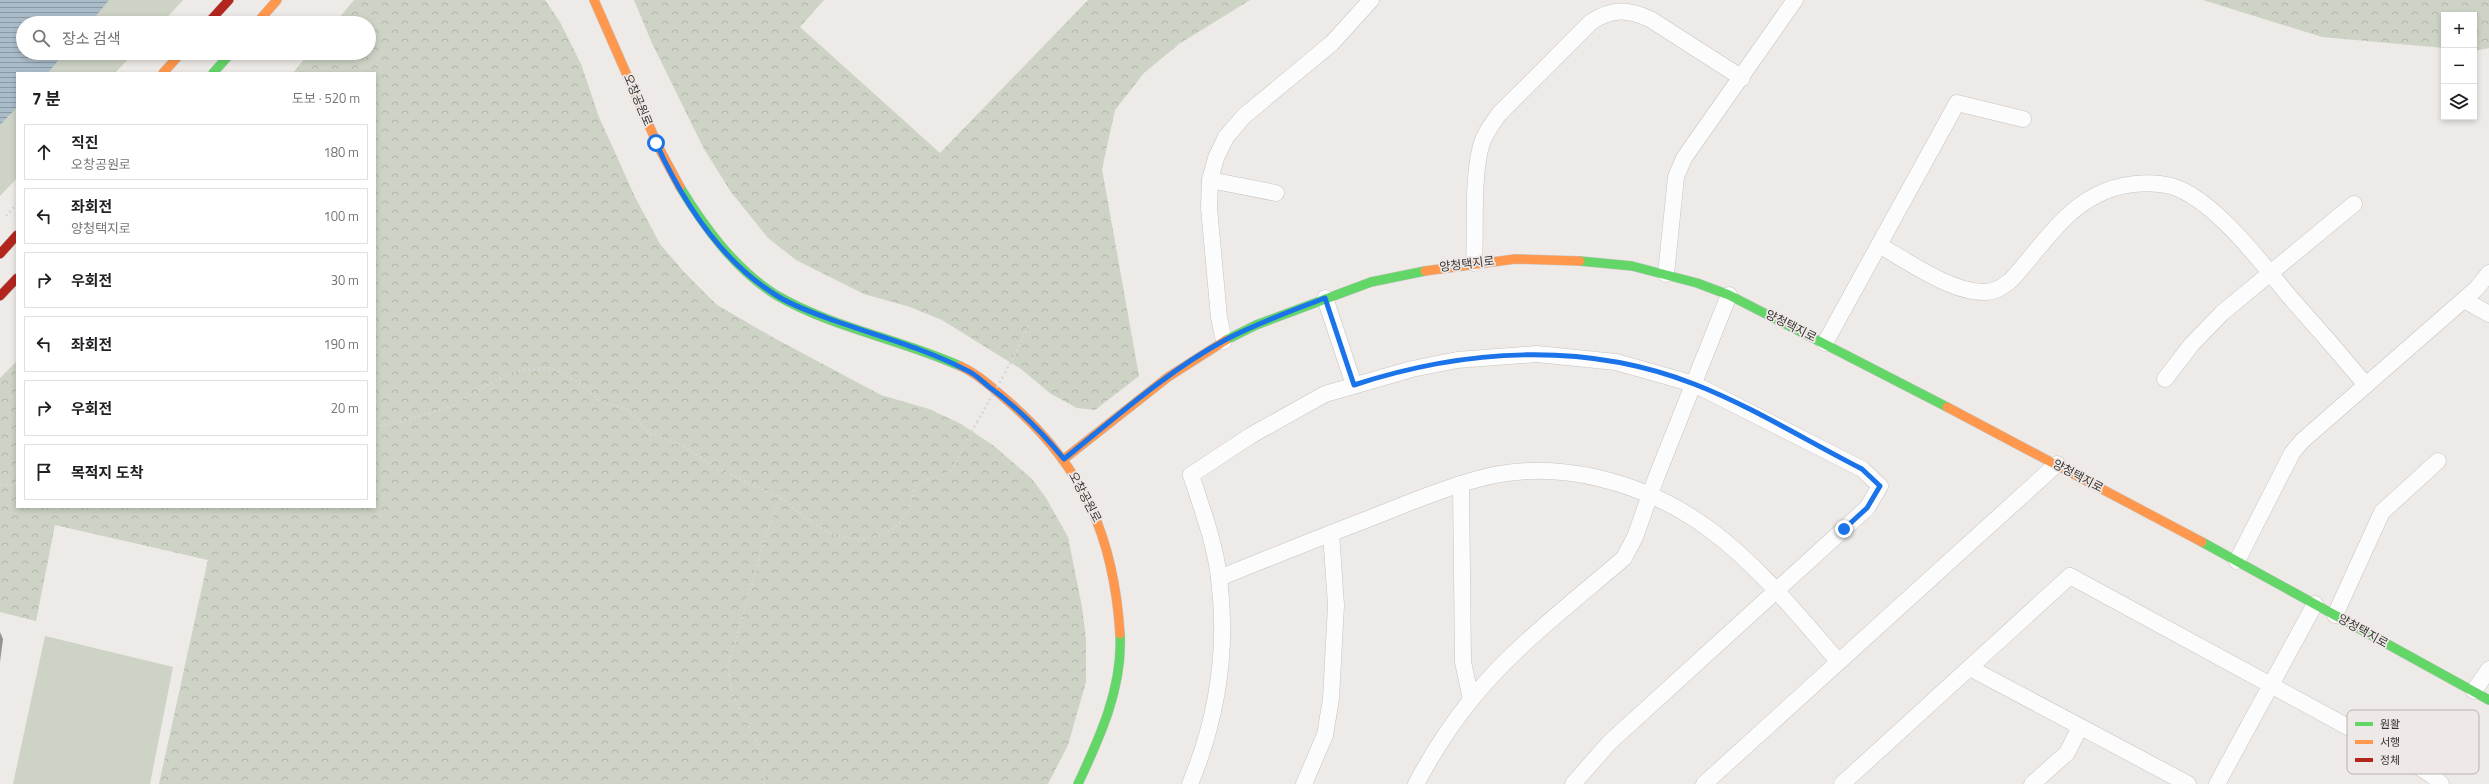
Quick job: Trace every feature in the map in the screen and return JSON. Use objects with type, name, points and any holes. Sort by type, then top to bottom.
[{"type":"street","points":[[214,16],[229,0]]},
{"type":"street","points":[[263,16],[277,0]]},
{"type":"street","name":"오창공원로","points":[[594,0],[662,156],[684,199],[726,252],[752,277],[779,297],[874,336],[929,353],[967,370],[1009,401],[1039,429],[1064,459],[1095,510],[1104,537],[1117,587],[1120,617],[1120,648],[1111,706],[1098,743],[1078,784]]},
{"type":"street","points":[[1224,340],[1220,317],[1209,208],[1210,180],[1226,137],[1272,91],[1332,43],[1371,0]]},
{"type":"street","points":[[1666,274],[1676,177],[1684,158],[1742,78],[1795,0]]},
{"type":"street","points":[[1474,263],[1478,166],[1481,145],[1488,129],[1499,114],[1591,22],[1603,14],[1617,10],[1634,12],[1650,18],[1742,78]]},
{"type":"street","points":[[164,72],[175,60]]},
{"type":"street","points":[[214,72],[225,60]]},
{"type":"street","points":[[1825,344],[1957,103],[2023,119]]},
{"type":"street","points":[[1210,180],[1276,193]]},
{"type":"street","points":[[1879,245],[1965,290],[1985,292],[1999,290],[2028,263],[2078,206],[2097,195],[2119,186],[2143,184],[2171,186],[2197,199],[2217,216],[2270,273],[2366,385]]},
{"type":"street","points":[[2165,379],[2192,344],[2222,313],[2354,204]]},
{"type":"street","points":[[0,254],[16,236]]},
{"type":"street","name":"양청택지로","points":[[1064,459],[1168,377],[1224,340],[1256,325],[1371,282],[1442,267],[1515,259],[1573,260],[1632,266],[1666,274],[1729,296],[1825,344],[2057,464],[2489,700]]},
{"type":"street","points":[[2237,561],[2292,453],[2366,385],[2464,300],[2489,273]]},
{"type":"street","points":[[0,296],[16,279]]},
{"type":"street","points":[[1416,784],[1438,744],[1471,699],[1501,666],[1624,558],[1635,537],[1729,296]]},
{"type":"street","points":[[1325,298],[1354,385]]},
{"type":"street","points":[[2464,300],[2489,314]]},
{"type":"street","points":[[1190,784],[1204,751],[1214,710],[1220,673],[1222,623],[1219,578],[1210,534],[1191,475],[1287,415],[1325,394],[1412,369],[1457,360],[1537,354],[1616,362],[1694,384],[1862,469],[1880,486],[1867,508],[1610,742],[1573,784]]},
{"type":"street","points":[[2335,615],[2382,512],[2438,461]]},
{"type":"street","points":[[1704,784],[2057,464]]},
{"type":"street","points":[[1219,578],[1331,533],[1479,478],[1517,472],[1560,472],[1598,478],[1650,496],[1671,505],[1708,529],[1737,551],[1776,590],[1838,661]]},
{"type":"street","points":[[1461,484],[1463,662],[1471,699]]},
{"type":"street","points":[[1304,784],[1325,735],[1331,699],[1336,605],[1334,556],[1331,533]]},
{"type":"street","points":[[1842,784],[2070,576],[2347,727]]},
{"type":"street","points":[[2217,784],[2315,604]]},
{"type":"street","points":[[1970,668],[2188,784]]},
{"type":"street","points":[[2474,691],[2489,669]]},
{"type":"street","points":[[2032,784],[2067,753],[2080,726]]},
{"type":"street","points":[[2430,774],[2441,784]]},
{"type":"path","points":[[4,218],[16,205]]},
{"type":"path","points":[[376,427],[406,420],[452,406],[494,381],[521,370],[552,368],[578,382],[600,401],[629,410],[650,434],[683,446],[713,466],[780,498],[822,529],[840,539],[861,541],[890,532],[908,512],[916,484],[950,472],[1004,375],[1029,326]]},
{"type":"path","points":[[0,485],[16,484]]},
{"type":"path","points":[[763,784],[765,758],[732,694],[728,666],[766,535],[780,498]]},
{"type":"green space","points":[[0,0],[183,0],[168,16],[16,16],[16,60],[127,60],[116,72],[16,72],[16,179],[0,196]]},
{"type":"green space","points":[[354,0],[545,0],[560,22],[581,64],[599,117],[635,197],[660,244],[684,272],[717,305],[774,338],[881,395],[929,409],[961,424],[994,446],[1032,479],[1046,498],[1068,537],[1082,607],[1086,639],[1086,682],[1068,745],[1048,784],[159,784],[208,560],[55,525],[36,621],[0,612],[0,378],[16,362],[16,508],[376,508],[376,72],[294,72],[303,60],[376,60],[376,16],[341,16]]},
{"type":"green space","points":[[634,0],[824,0],[800,27],[940,153],[1088,0],[1250,0],[1179,44],[1144,73],[1115,110],[1102,169],[1139,376],[1095,410],[1077,408],[1051,394],[1021,369],[942,320],[910,307],[864,294],[796,260],[768,238],[731,192],[704,149],[651,41]]},
{"type":"green space","points":[[2203,0],[2489,0],[2489,48],[2477,50],[2477,12],[2441,12],[2441,48],[2322,37]]},
{"type":"green space","points":[[45,636],[173,667],[150,784],[13,784]]},
{"type":"water","points":[[0,0],[109,0],[96,16],[16,16],[16,60],[58,60],[49,72],[16,72],[16,108],[0,125]]},
{"type":"traffic: fast","points":[[214,72],[225,60]]},
{"type":"traffic: fast","points":[[680,187],[700,218],[722,247],[747,273],[776,295],[843,325],[914,348],[960,366]]},
{"type":"traffic: fast","points":[[1580,261],[1632,266],[1697,283],[1729,295],[1947,407]]},
{"type":"traffic: fast","points":[[1226,340],[1256,325],[1371,282],[1425,271]]},
{"type":"traffic: fast","points":[[2202,542],[2489,700]]},
{"type":"traffic: fast","points":[[1078,784],[1102,730],[1114,692],[1120,654],[1120,634]]},
{"type":"traffic: slow","points":[[263,16],[277,0]]},
{"type":"traffic: slow","points":[[594,0],[659,148],[680,187]]},
{"type":"traffic: slow","points":[[164,72],[175,60]]},
{"type":"traffic: slow","points":[[1425,271],[1515,259],[1580,261]]},
{"type":"traffic: slow","points":[[1064,459],[1168,377],[1226,340]]},
{"type":"traffic: slow","points":[[960,366],[986,382],[1035,426],[1057,452],[1075,478],[1090,506],[1102,535],[1111,566],[1117,599],[1120,634]]},
{"type":"traffic: slow","points":[[1947,407],[2202,542]]},
{"type":"traffic: jam","points":[[214,16],[229,0]]},
{"type":"traffic: jam","points":[[0,254],[16,236]]},
{"type":"traffic: jam","points":[[0,296],[16,279]]},
{"type":"route","points":[[656,143],[684,199],[706,230],[752,277],[779,297],[806,310],[874,336],[929,353],[967,370],[1009,401],[1039,429],[1064,459],[1168,377],[1224,340],[1256,325],[1325,298],[1354,385],[1412,369],[1457,360],[1494,356],[1537,354],[1578,356],[1616,362],[1694,384],[1718,394],[1862,469],[1880,486],[1867,508],[1844,529]]}]
